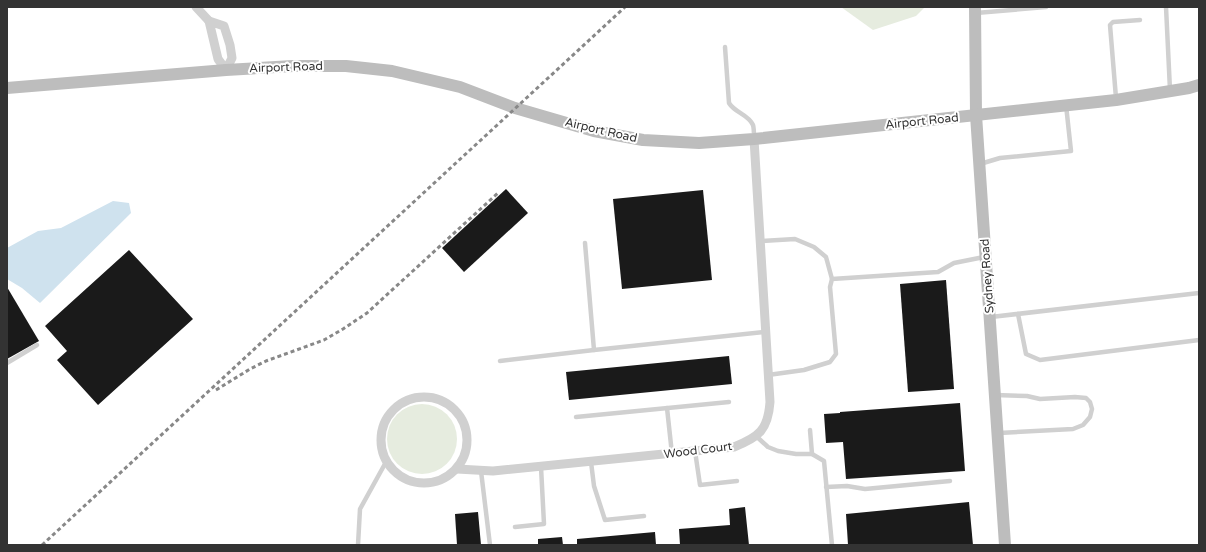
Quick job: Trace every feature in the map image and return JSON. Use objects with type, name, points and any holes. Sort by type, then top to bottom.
[{"type":"street","points":[[196,7],[209,21],[224,26],[230,45],[232,58],[226,70],[218,59],[209,21]]},
{"type":"street","name":"Sydney Road","points":[[975,10],[976,115],[1005,545]]},
{"type":"street","name":"Airport Road","points":[[7,88],[226,70],[293,66],[346,66],[392,71],[460,87],[515,108],[594,131],[643,140],[699,143],[754,140],[1116,100],[1199,85]]},
{"type":"street","name":"Wood Court","points":[[457,469],[493,471],[734,447],[751,440],[763,430],[769,416],[768,375],[754,140]]},
{"type":"street","points":[[421,397],[436,398],[449,405],[460,415],[466,428],[468,442],[464,457],[457,469],[446,478],[433,483],[420,484],[406,480],[395,472],[386,462],[381,448],[381,433],[386,420],[395,408],[407,400],[421,397]]},
{"type":"lane","points":[[975,10],[1046,7]]},
{"type":"lane","points":[[1166,7],[1170,91]]},
{"type":"lane","points":[[1116,100],[1110,25],[1113,22],[1140,20]]},
{"type":"lane","points":[[725,47],[729,103],[734,110],[749,118],[753,125],[754,140]]},
{"type":"lane","points":[[980,164],[1000,158],[1071,151],[1066,105]]},
{"type":"lane","points":[[760,241],[795,239],[814,247],[826,257],[832,279],[830,287],[836,354],[830,362],[804,370],[768,375]]},
{"type":"lane","points":[[585,243],[594,350]]},
{"type":"lane","points":[[832,279],[938,272],[954,263],[986,257]]},
{"type":"lane","points":[[990,317],[1199,293]]},
{"type":"lane","points":[[1018,314],[1026,354],[1040,360],[1199,340]]},
{"type":"lane","points":[[500,361],[766,332]]},
{"type":"lane","points":[[7,363],[37,345]]},
{"type":"lane","points":[[995,395],[1027,396],[1040,399],[1076,397],[1086,398],[1090,402],[1092,409],[1090,417],[1083,426],[1073,429],[997,433]]},
{"type":"lane","points":[[576,417],[729,402]]},
{"type":"lane","points":[[667,408],[672,454]]},
{"type":"lane","points":[[810,430],[812,454]]},
{"type":"lane","points":[[756,436],[768,447],[778,451],[796,454],[812,454],[824,461],[832,545]]},
{"type":"lane","points":[[696,451],[700,485],[738,481]]},
{"type":"lane","points":[[358,545],[360,509],[386,462]]},
{"type":"lane","points":[[591,462],[594,486],[605,520],[644,516]]},
{"type":"lane","points":[[515,527],[544,524],[541,467]]},
{"type":"lane","points":[[481,471],[490,545]]},
{"type":"lane","points":[[826,487],[847,486],[866,489],[950,481]]},
{"type":"shaded area","points":[[841,7],[925,7],[916,16],[873,30]]},
{"type":"shaded area","points":[[422,404],[435,407],[447,414],[454,426],[457,439],[454,452],[447,464],[435,471],[422,474],[409,471],[397,464],[390,452],[387,439],[390,426],[397,414],[409,407]]},
{"type":"water","points":[[113,201],[129,203],[131,213],[40,303],[22,288],[7,279],[7,248],[38,231],[61,228]]},
{"type":"building","points":[[506,189],[528,213],[464,272],[442,248]]},
{"type":"building","points":[[703,190],[712,280],[622,289],[613,199]]},
{"type":"building","points":[[129,250],[193,319],[98,405],[57,360],[67,351],[45,326]]},
{"type":"building","points":[[946,280],[954,389],[908,392],[900,284]]},
{"type":"building","points":[[7,287],[39,341],[7,359]]},
{"type":"building","points":[[729,356],[732,384],[569,400],[566,372]]},
{"type":"building","points":[[960,403],[965,471],[846,479],[843,442],[826,443],[824,414]]},
{"type":"building","points":[[969,502],[973,545],[848,545],[846,514]]},
{"type":"building","points":[[745,507],[749,545],[680,545],[679,529],[730,525],[729,509]]},
{"type":"building","points":[[478,512],[481,545],[457,545],[455,514]]},
{"type":"building","points":[[655,532],[656,545],[577,545],[577,539]]},
{"type":"building","points":[[562,537],[563,545],[538,545],[538,539]]},
{"type":"railway","points":[[42,545],[625,7]]},
{"type":"railway","points":[[216,390],[266,361],[324,340],[367,313],[499,192]]}]
